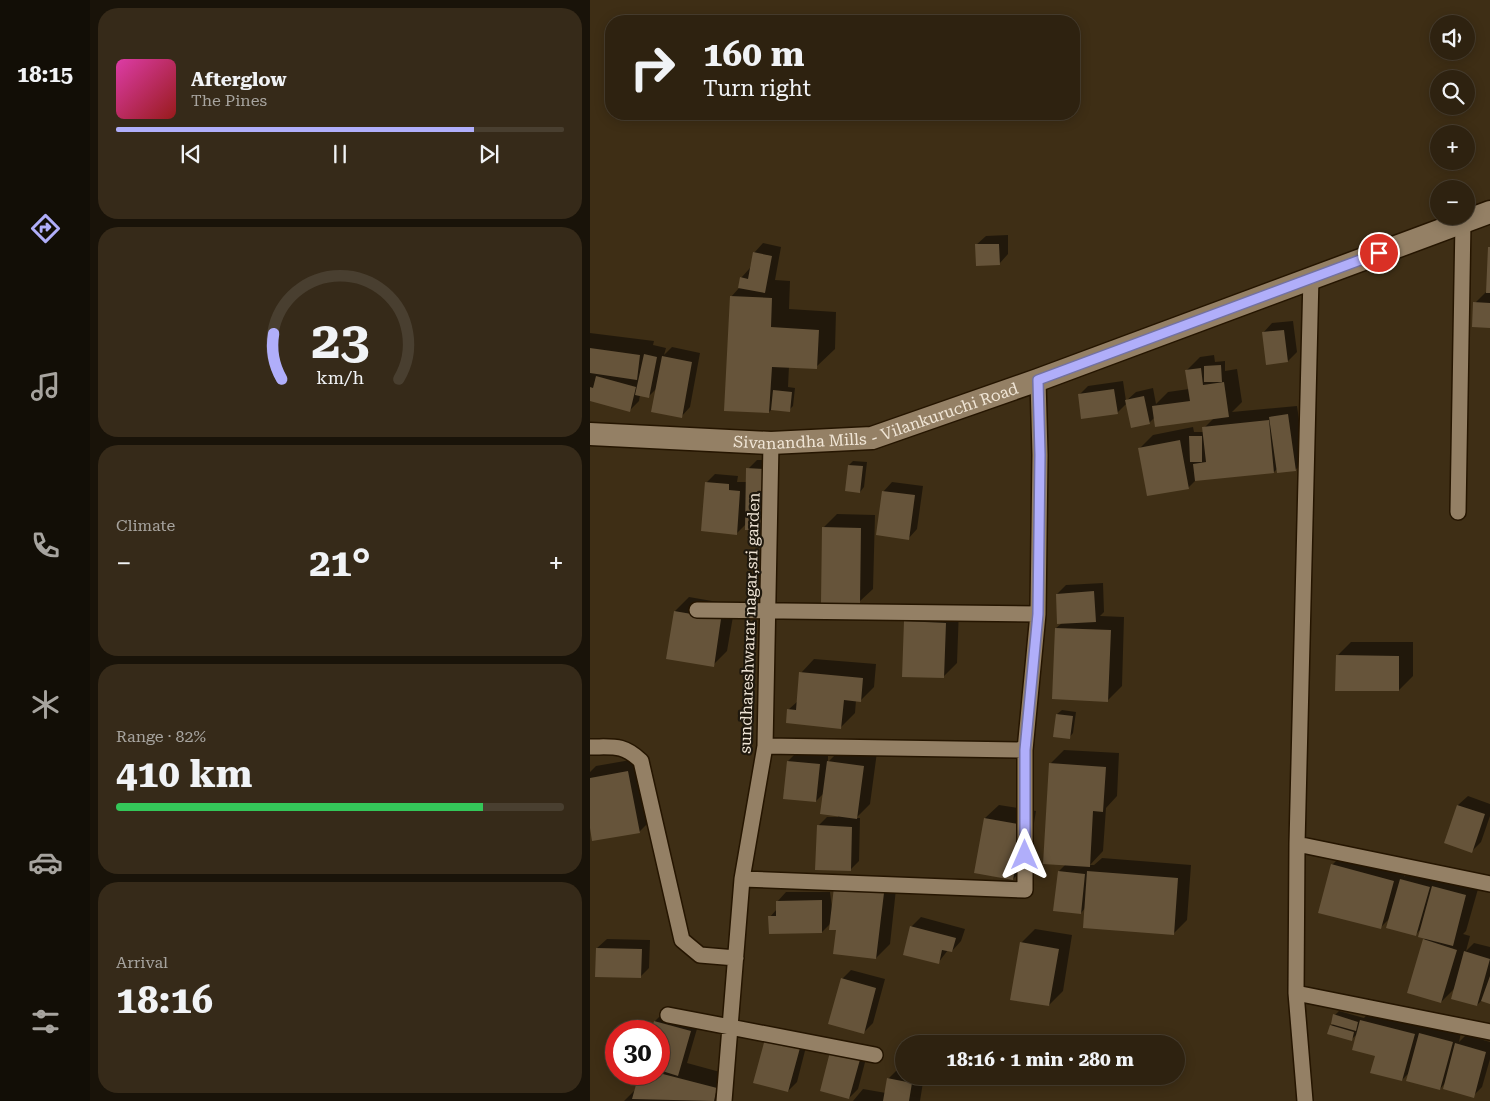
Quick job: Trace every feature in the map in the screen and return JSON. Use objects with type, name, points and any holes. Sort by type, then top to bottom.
[{"type":"main road","name":"Sivanandha Mills - Vilankuruchi Road","points":[[1475,218],[1490,212]]},
{"type":"main road","name":"Sivanandha Mills - Vilankuruchi Road","points":[[590,434],[771,443],[872,438],[1038,380],[1311,277],[1456,225]]},
{"type":"street","points":[[1458,512],[1464,225]]},
{"type":"street","points":[[1305,1101],[1296,993],[1297,844],[1311,277]]},
{"type":"street","points":[[742,879],[1025,890],[1025,750],[1038,614],[1040,455],[1038,380]]},
{"type":"street","name":"sundhareshwarar nagar,sri garden","points":[[724,1101],[742,879],[765,746],[771,443]]},
{"type":"street","points":[[697,610],[1038,614]]},
{"type":"street","points":[[590,747],[619,746],[631,751],[642,761],[682,940],[700,955],[736,958]]},
{"type":"street","points":[[765,746],[1025,750]]},
{"type":"street","points":[[1297,844],[1490,884]]},
{"type":"street","points":[[1296,993],[1490,1032]]},
{"type":"street","points":[[668,1015],[730,1025],[874,1055]]},
{"type":"building","points":[[975,244],[999,244],[1000,265],[976,266]]},
{"type":"building","points":[[1488,247],[1490,247],[1490,293],[1486,293]]},
{"type":"building","points":[[753,252],[772,256],[765,293],[738,288],[740,277],[748,279]]},
{"type":"building","points":[[730,296],[772,298],[771,327],[819,330],[817,369],[772,367],[769,413],[724,411]]},
{"type":"building","points":[[1473,302],[1490,303],[1490,328],[1472,327]]},
{"type":"building","points":[[1284,330],[1288,362],[1266,365],[1262,332]]},
{"type":"building","points":[[590,348],[640,355],[637,380],[590,373]]},
{"type":"building","points":[[644,354],[657,357],[649,398],[635,395]]},
{"type":"building","points":[[662,356],[692,362],[682,418],[651,412]]},
{"type":"building","points":[[1221,365],[1222,382],[1204,382],[1204,366]]},
{"type":"building","points":[[1201,368],[1203,385],[1224,382],[1229,417],[1155,427],[1152,406],[1190,401],[1185,370]]},
{"type":"building","points":[[596,376],[636,387],[630,412],[590,401],[590,387],[593,388]]},
{"type":"building","points":[[1114,389],[1118,414],[1081,419],[1078,394]]},
{"type":"building","points":[[773,390],[792,392],[790,412],[771,410]]},
{"type":"building","points":[[1144,396],[1150,424],[1131,428],[1125,400]]},
{"type":"building","points":[[1288,414],[1296,471],[1277,473],[1269,417]]},
{"type":"building","points":[[1269,420],[1274,473],[1195,481],[1193,464],[1206,462],[1202,427]]},
{"type":"building","points":[[1189,436],[1202,436],[1202,462],[1190,462]]},
{"type":"building","points":[[1180,440],[1189,489],[1147,496],[1138,448]]},
{"type":"building","points":[[848,465],[863,466],[860,493],[845,491]]},
{"type":"building","points":[[746,468],[765,469],[764,530],[745,530]]},
{"type":"building","points":[[705,482],[729,484],[729,490],[740,491],[737,535],[701,531]]},
{"type":"building","points":[[882,491],[915,495],[909,540],[876,535]]},
{"type":"building","points":[[822,527],[861,528],[860,604],[821,603]]},
{"type":"building","points":[[1094,591],[1096,622],[1057,624],[1056,594]]},
{"type":"building","points":[[674,611],[721,619],[714,667],[666,659]]},
{"type":"building","points":[[904,621],[946,623],[944,678],[902,677]]},
{"type":"building","points":[[1055,628],[1111,630],[1108,702],[1052,699]]},
{"type":"building","points":[[1336,655],[1399,656],[1399,691],[1335,691]]},
{"type":"building","points":[[799,672],[863,678],[861,702],[844,700],[841,729],[786,723],[787,709],[796,710]]},
{"type":"building","points":[[1056,714],[1073,716],[1070,739],[1053,737]]},
{"type":"building","points":[[787,761],[820,764],[816,802],[783,799]]},
{"type":"building","points":[[827,761],[864,766],[857,819],[820,814]]},
{"type":"building","points":[[1049,763],[1106,767],[1103,812],[1093,811],[1090,867],[1043,864]]},
{"type":"building","points":[[628,771],[640,833],[592,841],[590,828],[590,778]]},
{"type":"building","points":[[1457,805],[1485,814],[1472,853],[1444,843]]},
{"type":"building","points":[[984,818],[1023,825],[1013,880],[974,873]]},
{"type":"building","points":[[817,825],[852,827],[851,871],[815,870]]},
{"type":"building","points":[[1331,864],[1394,881],[1381,929],[1318,913]]},
{"type":"building","points":[[1058,871],[1085,874],[1081,914],[1053,911]]},
{"type":"building","points":[[1087,871],[1178,878],[1174,935],[1083,928]]},
{"type":"building","points":[[1400,879],[1430,887],[1416,936],[1386,928]]},
{"type":"building","points":[[1432,886],[1466,895],[1453,946],[1418,937]]},
{"type":"building","points":[[834,887],[884,893],[876,959],[833,954],[836,930],[829,930]]},
{"type":"building","points":[[822,900],[822,933],[769,934],[768,916],[776,916],[776,901]]},
{"type":"building","points":[[910,926],[956,938],[952,952],[942,950],[939,964],[903,955]]},
{"type":"building","points":[[1423,939],[1457,950],[1441,1003],[1407,993]]},
{"type":"building","points":[[1020,942],[1059,949],[1049,1006],[1010,1000]]},
{"type":"building","points":[[596,948],[642,949],[641,978],[595,977]]},
{"type":"building","points":[[1464,951],[1490,959],[1477,1006],[1451,999]]},
{"type":"building","points":[[1490,976],[1490,1004],[1481,1001]]},
{"type":"building","points":[[841,978],[876,988],[864,1034],[828,1024]]},
{"type":"building","points":[[1333,1014],[1358,1022],[1356,1031],[1331,1024]]},
{"type":"building","points":[[1360,1020],[1415,1034],[1402,1081],[1370,1073],[1375,1056],[1352,1050]]},
{"type":"building","points":[[670,1025],[691,1031],[678,1076],[670,1073]]},
{"type":"building","points":[[1330,1025],[1354,1032],[1352,1041],[1327,1034]]},
{"type":"building","points":[[1419,1033],[1453,1042],[1440,1090],[1406,1081]]},
{"type":"building","points":[[765,1039],[800,1048],[788,1092],[753,1083]]},
{"type":"building","points":[[1455,1043],[1486,1052],[1474,1098],[1443,1089]]},
{"type":"building","points":[[831,1048],[861,1056],[849,1099],[820,1091]]},
{"type":"building","points":[[670,1076],[717,1088],[714,1101],[632,1099],[636,1085],[670,1085]]},
{"type":"building","points":[[887,1078],[895,1080],[895,1085],[912,1085],[909,1101],[883,1101]]},
{"type":"route","points":[[1025,855],[1025,750],[1038,614],[1040,455],[1038,380],[1379,253]]}]
